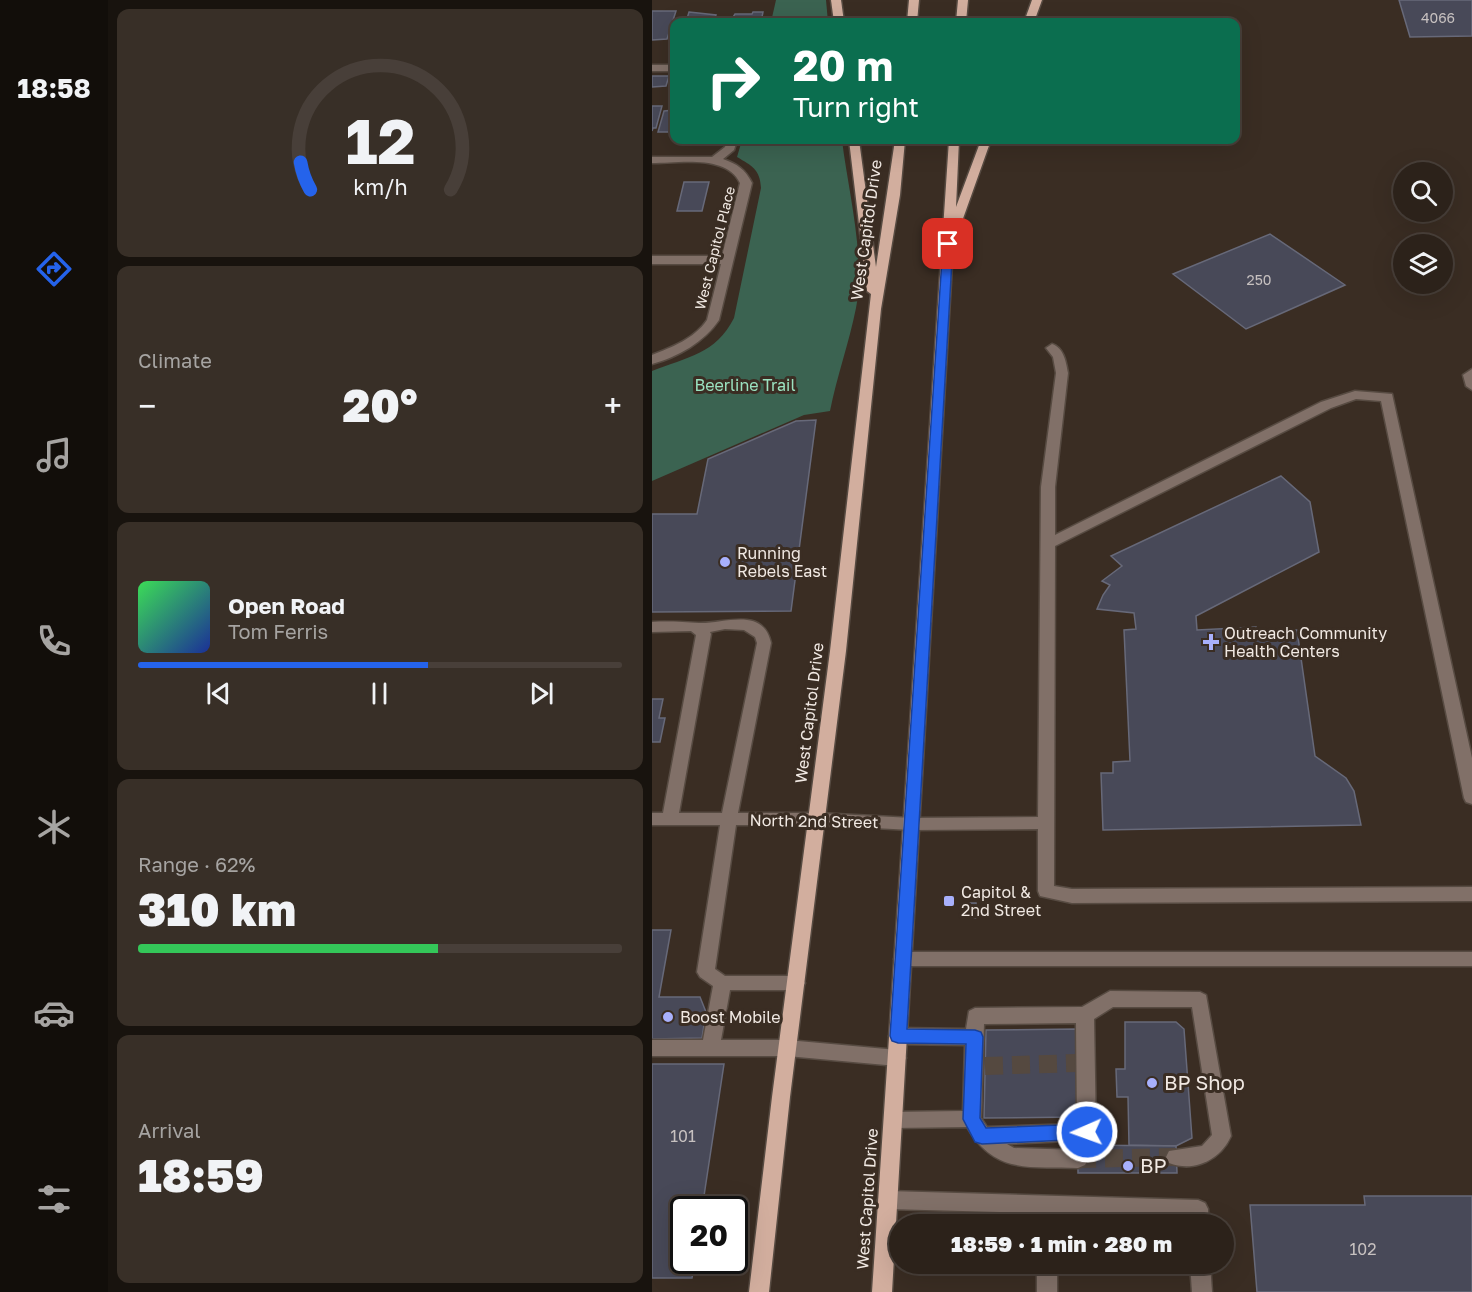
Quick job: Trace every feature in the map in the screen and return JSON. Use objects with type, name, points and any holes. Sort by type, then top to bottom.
[{"type":"main road","points":[[836,0],[838,18]]},
{"type":"main road","points":[[912,18],[914,0]]},
{"type":"main road","points":[[961,18],[963,0]]},
{"type":"main road","points":[[1030,18],[1037,0]]},
{"type":"main road","points":[[854,144],[875,309]]},
{"type":"main road","name":"West Capitol Drive","points":[[759,1292],[787,1048],[838,651],[875,309],[894,195],[900,144]]},
{"type":"main road","name":"West Capitol Drive","points":[[882,1292],[954,144]]},
{"type":"main road","points":[[948,244],[985,144]]},
{"type":"street","points":[[652,68],[670,68]]},
{"type":"street","points":[[714,161],[731,144]]},
{"type":"street","name":"West Capitol Place","points":[[652,160],[714,161],[737,167],[744,174],[746,183],[715,315],[709,327],[695,340],[652,360]]},
{"type":"street","points":[[652,260],[728,260]]},
{"type":"street","points":[[1052,348],[1059,357],[1062,373],[1049,477],[1046,891],[1072,896],[1471,894]]},
{"type":"street","points":[[1471,373],[1469,375],[1471,386]]},
{"type":"street","points":[[1048,544],[1326,405],[1355,395],[1387,397],[1471,798]]},
{"type":"street","points":[[652,627],[691,626],[699,628],[725,624],[747,625],[762,634],[764,643],[729,819],[706,972],[722,983],[796,983]]},
{"type":"street","points":[[670,819],[704,634],[699,628]]},
{"type":"street","name":"North 2nd Street","points":[[652,819],[817,819],[912,824],[1047,823]]},
{"type":"street","points":[[903,959],[1471,959]]},
{"type":"street","points":[[711,1048],[722,983]]},
{"type":"street","points":[[1078,1159],[1010,1157],[982,1136],[972,1119],[979,1066],[975,1016],[1085,1015],[1110,999],[1200,1000],[1222,1136],[1216,1149],[1201,1156],[1176,1158]]},
{"type":"street","points":[[982,1136],[1087,1132],[1081,1063],[1085,1015]]},
{"type":"street","points":[[898,1036],[975,1037]]},
{"type":"street","points":[[652,1048],[787,1048],[897,1058]]},
{"type":"street","points":[[893,1120],[972,1119]]},
{"type":"street","points":[[888,1200],[1047,1214],[1198,1209],[1198,1214]]},
{"type":"street","points":[[1046,1274],[1046,1292]]},
{"type":"street","points":[[1201,1274],[1202,1292]]},
{"type":"green space","points":[[776,0],[826,0],[828,18],[772,18]]},
{"type":"green space","name":"Beerline Trail","points":[[741,144],[843,144],[858,246],[859,289],[830,411],[804,415],[652,481],[652,371],[689,358],[709,347],[719,340],[734,318],[761,188],[757,172],[737,157]]},
{"type":"building","points":[[1399,0],[1472,0],[1472,36],[1410,37]]},
{"type":"building","points":[[652,11],[676,11],[674,18],[670,18],[667,39],[652,40]]},
{"type":"building","points":[[689,12],[716,15],[715,18],[687,18]]},
{"type":"building","points":[[763,12],[762,18],[732,18],[735,14]]},
{"type":"building","points":[[652,76],[669,76],[666,86],[652,87]]},
{"type":"building","points":[[652,106],[662,106],[656,128],[652,131]]},
{"type":"building","points":[[670,110],[670,132],[658,132],[664,111]]},
{"type":"building","points":[[684,182],[709,182],[702,211],[677,211]]},
{"type":"building","points":[[1270,234],[1345,285],[1246,329],[1173,274]]},
{"type":"building","name":"Running Rebels East","points":[[816,420],[791,611],[652,612],[652,514],[697,514],[708,459],[796,421]]},
{"type":"building","name":"Outreach Community Health Centers","points":[[1281,476],[1310,502],[1319,552],[1196,616],[1197,630],[1256,627],[1256,630],[1297,630],[1315,756],[1346,778],[1354,791],[1361,825],[1103,830],[1101,773],[1113,773],[1113,762],[1130,761],[1124,630],[1136,629],[1134,613],[1097,609],[1110,585],[1102,581],[1122,566],[1111,556]]},
{"type":"building","points":[[652,699],[663,699],[659,718],[665,718],[660,742],[652,742]]},
{"type":"building","points":[[964,903],[976,903],[976,918],[963,918]]},
{"type":"building","points":[[652,930],[671,930],[659,997],[700,997],[706,1012],[702,1038],[652,1039]]},
{"type":"building","name":"BP Shop","points":[[1125,1022],[1176,1022],[1184,1029],[1192,1138],[1176,1146],[1129,1145],[1128,1097],[1117,1097],[1116,1069],[1125,1069]]},
{"type":"building","points":[[1076,1029],[1078,1117],[984,1118],[986,1030]]},
{"type":"building","points":[[652,1064],[724,1064],[704,1196],[670,1196],[670,1274],[693,1274],[692,1278],[652,1278]]},
{"type":"building","name":"BP","points":[[1078,1145],[1176,1146],[1177,1173],[1078,1173]]},
{"type":"building","points":[[1364,1196],[1472,1196],[1472,1292],[1257,1292],[1250,1205],[1365,1205]]},
{"type":"tunnel","points":[[985,1066],[1077,1063]]},
{"type":"tunnel","points":[[1078,1159],[1176,1157]]},
{"type":"place","name":"Running Rebels East","points":[[725,562]]},
{"type":"place","name":"Outreach Community Health Centers","points":[[1211,642]]},
{"type":"place","name":"Capitol & 2nd Street","points":[[949,901]]},
{"type":"place","name":"Boost Mobile","points":[[668,1017]]},
{"type":"place","name":"BP Shop","points":[[1152,1083]]},
{"type":"place","name":"BP","points":[[1128,1166]]},
{"type":"route","points":[[948,244],[898,1036],[975,1037],[972,1119],[982,1136],[1087,1132]]}]
